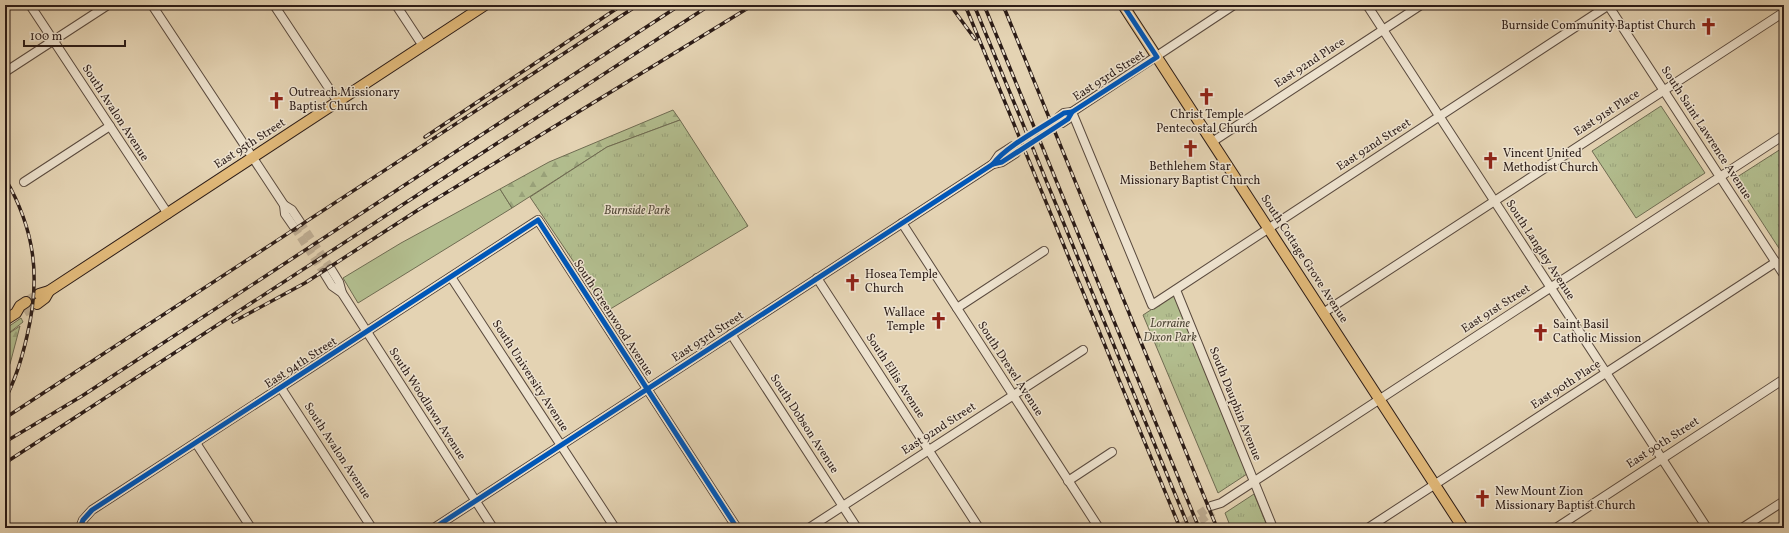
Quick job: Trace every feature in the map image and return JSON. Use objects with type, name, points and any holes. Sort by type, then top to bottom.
[{"type":"main road","name":"East 95th Street","points":[[38,299],[45,298],[49,291],[485,5]]},
{"type":"main road","name":"South Cottage Grove Avenue","points":[[1123,5],[1463,528]]},
{"type":"main road","points":[[5,320],[22,309]]},
{"type":"street","name":"South Avalon Avenue","points":[[30,5],[168,214]]},
{"type":"street","points":[[5,72],[108,5]]},
{"type":"street","points":[[152,5],[284,205],[292,210],[297,225]]},
{"type":"street","points":[[274,5],[338,102]]},
{"type":"street","points":[[396,5],[423,46]]},
{"type":"street","name":"East 93rd Street","points":[[1060,120],[1068,119],[1072,112],[1234,5]]},
{"type":"street","name":"South Langley Avenue","points":[[1367,5],[1707,528]]},
{"type":"street","name":"East 92nd Place","points":[[1212,142],[1421,5]]},
{"type":"street","name":"South Saint Lawrence Avenue","points":[[1608,5],[1784,275]]},
{"type":"street","name":"East 92nd Street","points":[[1072,112],[1152,305],[1608,5]]},
{"type":"street","name":"East 91st Place","points":[[1323,313],[1784,12]]},
{"type":"street","points":[[24,182],[110,126]]},
{"type":"street","name":"East 91st Street","points":[[1212,509],[1784,135]]},
{"type":"street","name":"East 93rd Street","points":[[434,528],[993,164],[1002,162],[1015,150]]},
{"type":"street","name":"East 94th Street","points":[[80,528],[83,520],[92,510],[538,220]]},
{"type":"street","name":"South Greenwood Avenue","points":[[538,220],[736,528]]},
{"type":"street","name":"South Drexel Avenue","points":[[902,223],[1098,528]]},
{"type":"street","points":[[957,308],[1044,252]]},
{"type":"street","name":"East 90th Place","points":[[1368,528],[1776,262]]},
{"type":"street","name":"South Woodlawn Avenue","points":[[327,271],[332,286],[342,293],[493,528]]},
{"type":"street","name":"South University Avenue","points":[[451,277],[615,528]]},
{"type":"street","name":"South Ellis Avenue","points":[[817,278],[979,528]]},
{"type":"street","name":"South Dauphin Avenue","points":[[1176,290],[1273,528]]},
{"type":"street","name":"South Dobson Avenue","points":[[731,334],[857,528]]},
{"type":"street","name":"East 92nd Street","points":[[809,528],[1083,350]]},
{"type":"street","name":"East 90th Street","points":[[1556,528],[1784,379]]},
{"type":"street","name":"South Avalon Avenue","points":[[281,388],[372,528]]},
{"type":"street","points":[[196,443],[251,528]]},
{"type":"street","points":[[1068,481],[1112,452]]},
{"type":"street","points":[[1742,528],[1784,500]]},
{"type":"green space","points":[[1661,106],[1705,173],[1636,218],[1592,151]]},
{"type":"green space","points":[[673,110],[680,120],[607,147],[512,208],[500,189],[549,162]]},
{"type":"green space","name":"Burnside Park","points":[[680,120],[748,226],[607,311],[530,197],[607,147]]},
{"type":"green space","points":[[1784,147],[1784,256],[1734,179]]},
{"type":"green space","points":[[500,189],[512,208],[358,303],[343,278],[401,243]]},
{"type":"green space","name":"Lorraine Dixon Park","points":[[1174,295],[1247,474],[1218,493],[1143,315]]},
{"type":"green space","points":[[21,318],[23,322],[5,336],[5,329]]},
{"type":"green space","points":[[20,326],[10,364],[5,372],[5,336]]},
{"type":"green space","points":[[1254,494],[1268,528],[1231,528],[1225,513]]},
{"type":"tunnel","points":[[1013,146],[1059,117]]},
{"type":"tunnel","points":[[1016,153],[1062,123]]},
{"type":"tunnel","points":[[300,222],[331,269]]},
{"type":"tunnel","points":[[294,227],[324,273]]},
{"type":"tunnel","points":[[26,302],[39,294]]},
{"type":"tunnel","points":[[24,312],[37,304]]},
{"type":"tunnel","points":[[1179,528],[1211,506]]},
{"type":"tunnel","points":[[1190,528],[1213,512]]},
{"type":"railway","points":[[425,137],[622,5]]},
{"type":"railway","points":[[5,418],[638,5]]},
{"type":"railway","points":[[5,442],[82,396],[680,5]]},
{"type":"railway","points":[[5,463],[710,5]]},
{"type":"railway","points":[[233,322],[305,283],[418,210],[753,5]]},
{"type":"railway","points":[[950,5],[975,39]]},
{"type":"railway","points":[[965,5],[1180,528]]},
{"type":"railway","points":[[974,5],[1189,528]]},
{"type":"railway","points":[[984,5],[1199,528]]},
{"type":"railway","points":[[1003,5],[1217,528]]},
{"type":"railway","points":[[5,178],[15,197],[29,235],[34,274],[34,294],[27,336],[18,368],[5,399]]},
{"type":"cycle path","points":[[993,164],[1002,162],[1062,123],[1068,119],[1072,112],[1157,57],[1123,5]]},
{"type":"cycle path","points":[[434,528],[993,164],[1007,150],[1026,137],[1064,113],[1072,112]]},
{"type":"cycle path","points":[[80,528],[83,520],[92,510],[538,220],[737,528]]},
{"type":"place","name":"Burnside Community Baptist Church","points":[[1709,26]]},
{"type":"place","name":"Christ Temple Pentecostal Church","points":[[1207,96]]},
{"type":"place","name":"Outreach Missionary Baptist Church","points":[[276,100]]},
{"type":"place","name":"Bethlehem Star Missionary Baptist Church","points":[[1190,148]]},
{"type":"place","name":"Vincent United Methodist Church","points":[[1490,161]]},
{"type":"place","name":"Hosea Temple Church","points":[[852,282]]},
{"type":"place","name":"Wallace Temple","points":[[938,320]]},
{"type":"place","name":"Saint Basil Catholic Mission","points":[[1540,332]]},
{"type":"place","name":"New Mount Zion Missionary Baptist Church","points":[[1482,499]]}]
